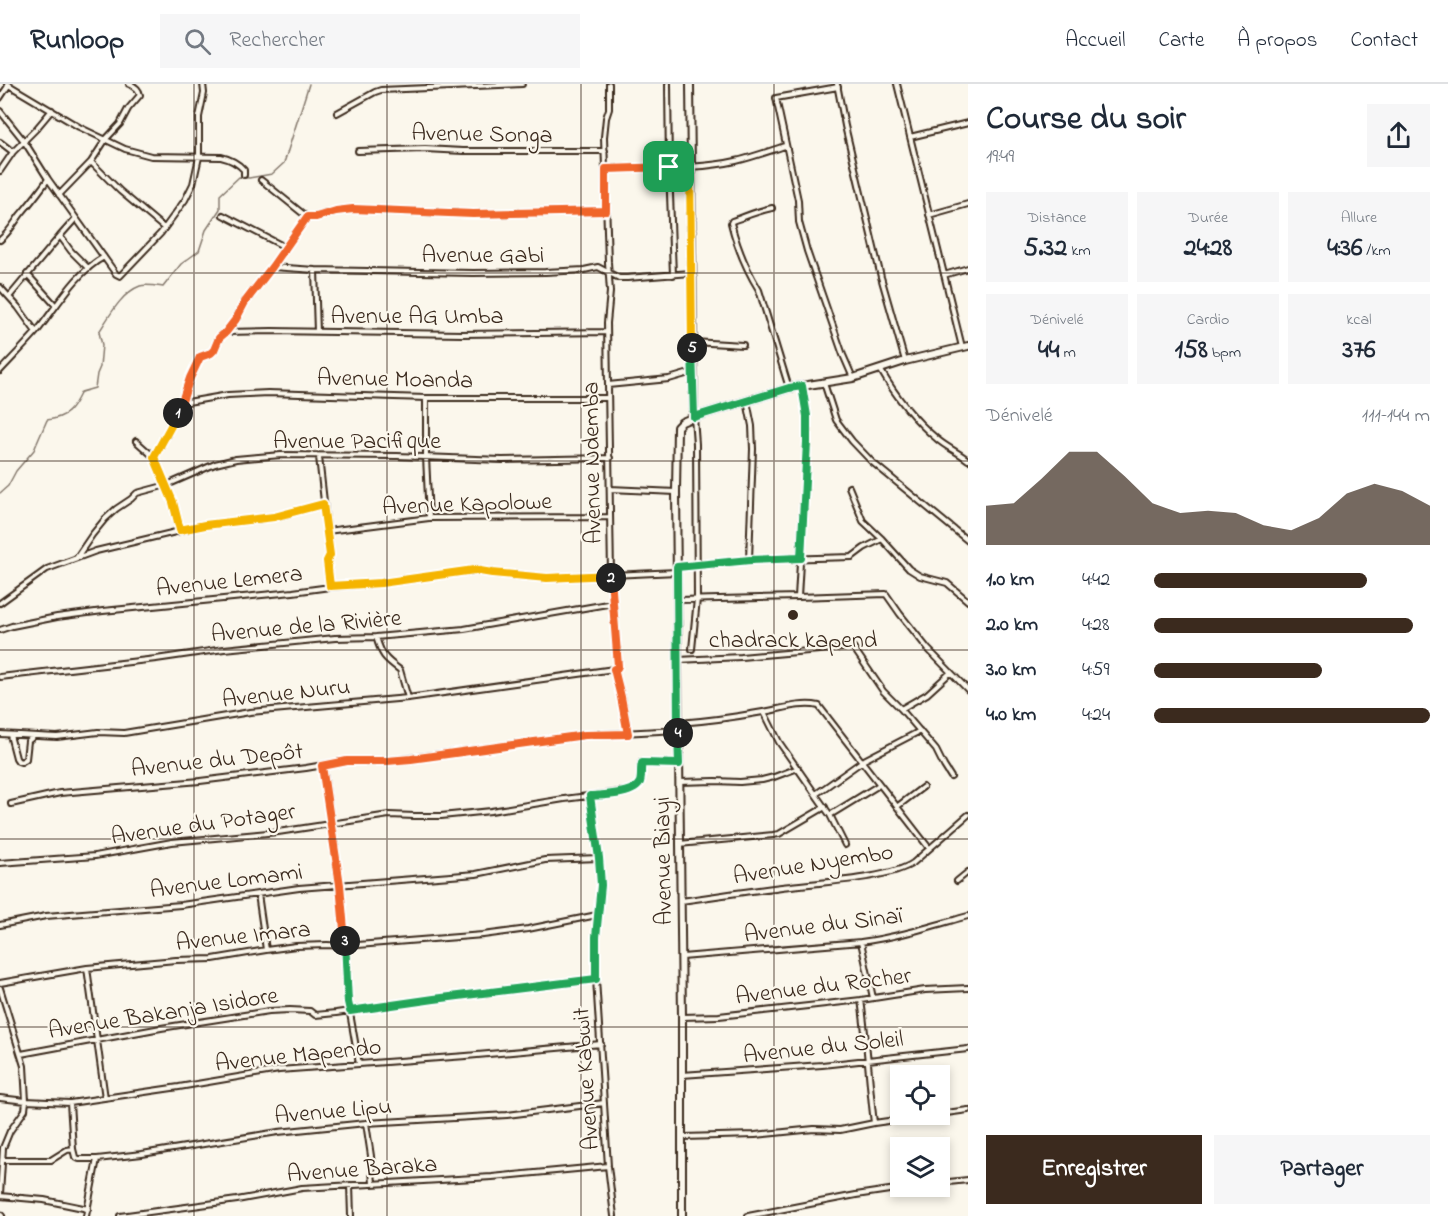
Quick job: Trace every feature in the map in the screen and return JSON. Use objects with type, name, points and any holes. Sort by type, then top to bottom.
[{"type":"street","points":[[60,195],[91,162],[140,95],[135,87],[129,84]]},
{"type":"street","points":[[0,111],[24,141],[48,179],[116,274],[120,276],[164,228],[185,200],[195,178],[199,156],[199,117],[204,93],[203,84]]},
{"type":"street","points":[[338,113],[381,90],[522,84]]},
{"type":"street","name":"Avenue Ndemba","points":[[609,84],[609,109],[604,132],[610,292],[607,332],[609,517],[618,666],[614,669],[628,734]]},
{"type":"street","points":[[668,84],[673,275]]},
{"type":"street","points":[[690,84],[692,342],[697,487],[697,599],[692,649]]},
{"type":"street","points":[[694,417],[789,388],[853,378],[905,361],[965,347],[944,275],[897,84]]},
{"type":"street","points":[[0,98],[8,85],[79,127],[125,149],[151,156],[221,157],[232,160],[243,168],[244,176]]},
{"type":"street","points":[[853,378],[804,241],[776,98],[837,85],[881,277],[905,361]]},
{"type":"street","points":[[0,171],[13,152],[52,110]]},
{"type":"street","points":[[910,137],[968,123]]},
{"type":"street","points":[[0,142],[13,152]]},
{"type":"street","points":[[606,169],[690,167],[736,161],[785,146]]},
{"type":"street","name":"Avenue Songa","points":[[358,151],[425,149],[605,151]]},
{"type":"street","points":[[91,162],[120,191],[164,228]]},
{"type":"street","points":[[0,240],[6,236],[48,179]]},
{"type":"street","points":[[261,180],[307,217],[353,209],[473,214],[606,211]]},
{"type":"street","points":[[929,215],[968,204]]},
{"type":"street","points":[[772,208],[731,223],[750,277],[759,290],[789,388]]},
{"type":"street","points":[[224,215],[285,247]]},
{"type":"street","points":[[154,457],[176,419],[200,357],[211,353],[219,338],[236,319],[245,302],[307,217]]},
{"type":"street","points":[[9,297],[76,218]]},
{"type":"street","points":[[60,236],[88,268]]},
{"type":"street","points":[[0,371],[36,332],[88,268],[104,257]]},
{"type":"street","name":"Avenue Gabi","points":[[272,267],[473,273],[545,272],[598,267],[619,278],[691,273]]},
{"type":"street","points":[[944,275],[968,268]]},
{"type":"street","points":[[315,270],[317,332]]},
{"type":"street","points":[[27,274],[56,306]]},
{"type":"street","points":[[0,287],[36,332]]},
{"type":"street","name":"Avenue AG Umba","points":[[226,332],[462,334],[607,332]]},
{"type":"street","points":[[692,342],[743,345]]},
{"type":"street","points":[[880,369],[891,388],[927,430],[968,460]]},
{"type":"street","points":[[608,385],[669,379],[693,372]]},
{"type":"street","points":[[824,383],[836,420],[852,441],[872,462],[968,541]]},
{"type":"street","points":[[798,597],[807,442],[807,416],[802,386]]},
{"type":"street","name":"Avenue Moanda","points":[[182,404],[228,395],[268,393],[426,398],[608,398]]},
{"type":"street","points":[[426,398],[429,518]]},
{"type":"street","points":[[747,401],[752,426],[753,449],[750,560]]},
{"type":"street","name":"Avenue Biayi","points":[[682,1216],[676,492],[677,427],[694,417]]},
{"type":"street","points":[[136,441],[154,457],[173,502],[180,530]]},
{"type":"street","name":"Avenue Pacifique","points":[[77,557],[105,519],[137,493],[166,485],[215,464],[236,459],[281,455],[502,460],[610,458]]},
{"type":"street","points":[[319,457],[330,555],[327,561],[330,586]]},
{"type":"street","points":[[849,487],[863,521],[915,574],[947,583],[968,601]]},
{"type":"street","points":[[610,489],[676,492]]},
{"type":"street","points":[[0,603],[47,569],[96,551],[180,530],[274,517],[323,504]]},
{"type":"street","name":"Avenue Kapolowe","points":[[327,531],[429,518],[609,517]]},
{"type":"street","name":"Avenue Lemera","points":[[0,630],[92,612],[292,592],[330,586],[381,583],[474,570],[547,578],[677,570],[696,565],[750,560],[852,557],[882,539]]},
{"type":"street","points":[[677,600],[887,594],[909,626],[968,690]]},
{"type":"street","name":"Avenue de la Rivière","points":[[0,677],[224,649],[464,629],[613,603]]},
{"type":"street","points":[[376,637],[381,652],[400,670],[408,698]]},
{"type":"street","points":[[678,660],[853,647],[884,691],[936,750],[951,777]]},
{"type":"street","name":"Avenue Nuru","points":[[10,735],[57,737],[98,732],[124,733],[250,712],[408,698],[614,669]]},
{"type":"street","points":[[901,708],[927,694],[950,673]]},
{"type":"street","name":"Avenue du Depôt","points":[[11,804],[60,793],[200,781],[347,761],[411,759],[585,735],[628,734],[794,706],[814,705],[819,706],[862,762]]},
{"type":"street","points":[[764,712],[779,742],[825,807],[845,845]]},
{"type":"street","points":[[816,794],[862,762],[920,731]]},
{"type":"street","points":[[0,734],[10,735],[18,762],[26,759],[28,741],[33,737]]},
{"type":"street","points":[[862,762],[929,848]]},
{"type":"street","name":"Avenue du Potager","points":[[0,863],[95,856],[172,842],[278,832],[389,815],[441,816],[491,811],[628,791],[639,785],[642,763],[679,764]]},
{"type":"street","points":[[322,766],[340,885],[348,1002],[359,1064]]},
{"type":"street","points":[[679,782],[762,780],[798,768]]},
{"type":"street","points":[[830,815],[879,784]]},
{"type":"street","points":[[898,806],[922,787]]},
{"type":"street","name":"Avenue Kabwit","points":[[590,796],[601,885],[597,915],[596,979],[608,1166],[614,1216]]},
{"type":"street","points":[[679,844],[773,836],[825,807]]},
{"type":"street","name":"Avenue Nyembo","points":[[680,901],[894,872],[908,866],[968,815]]},
{"type":"street","name":"Avenue Lomami","points":[[0,925],[46,916],[181,905],[299,888],[476,874],[545,860],[599,858]]},
{"type":"street","points":[[957,881],[968,872]]},
{"type":"street","points":[[258,894],[266,950]]},
{"type":"street","name":"Avenue Imara","points":[[0,983],[87,968],[213,959],[266,950],[442,939],[517,930],[597,915]]},
{"type":"street","name":"Avenue du Sinaï","points":[[680,957],[861,942],[908,933],[968,916]]},
{"type":"street","points":[[861,942],[873,998]]},
{"type":"street","points":[[87,968],[105,1098]]},
{"type":"street","name":"Avenue Bakanja Isidore","points":[[21,1054],[225,1017],[279,1010],[304,1010],[315,1015],[596,979]]},
{"type":"street","points":[[0,988],[21,1054],[25,1072],[26,1101],[25,1110],[10,1131],[3,1148],[0,1195],[44,1200],[88,1209]]},
{"type":"street","name":"Avenue du Rocher","points":[[682,1017],[719,1016],[861,1000],[926,990],[968,988]]},
{"type":"street","points":[[861,1000],[874,1123]]},
{"type":"street","name":"Avenue Mapendo","points":[[0,1098],[70,1103],[279,1070],[601,1044]]},
{"type":"street","name":"Avenue du Soleil","points":[[682,1075],[734,1073],[968,1048]]},
{"type":"street","name":"Avenue Lipu","points":[[73,1149],[78,1159],[97,1159],[278,1132],[366,1123],[507,1115],[604,1102]]},
{"type":"street","points":[[2,1160],[51,1160],[66,1150],[73,1149],[70,1103]]},
{"type":"street","points":[[950,1112],[968,1110]]},
{"type":"street","points":[[682,1137],[755,1135],[814,1128],[840,1130],[890,1121]]},
{"type":"street","points":[[366,1123],[373,1184]]},
{"type":"street","points":[[86,1216],[97,1159]]},
{"type":"street","name":"Avenue Baraka","points":[[120,1216],[237,1200],[302,1188],[492,1177],[608,1166]]},
{"type":"street","points":[[950,1182],[968,1180]]},
{"type":"street","points":[[350,1185],[351,1216]]},
{"type":"street","points":[[748,1216],[890,1190]]},
{"type":"waterway","points":[[0,493],[8,486],[16,471],[34,450],[47,420],[65,415],[81,392],[95,388],[102,345],[99,332],[121,300],[140,286],[163,287],[181,264],[199,251],[206,230],[220,209],[220,195],[239,177],[249,178],[272,174],[284,163],[309,84]]},
{"type":"place","name":"chadrack kapend","points":[[793,615]]},
{"type":"route","points":[[669,167],[690,167],[694,417],[802,386],[807,416],[807,442],[801,558],[677,567],[679,764],[642,763],[640,764],[641,780],[634,789],[590,796],[601,885],[597,915],[596,979],[350,1011],[340,885],[322,766],[347,761],[411,759],[585,735],[628,734],[614,669],[618,666],[611,575],[547,578],[474,570],[381,583],[330,586],[327,561],[330,555],[323,504],[274,517],[180,530],[173,502],[154,457],[176,419],[200,357],[214,350],[219,338],[236,319],[245,302],[307,217],[353,209],[473,214],[606,211],[606,169],[669,167]]}]
